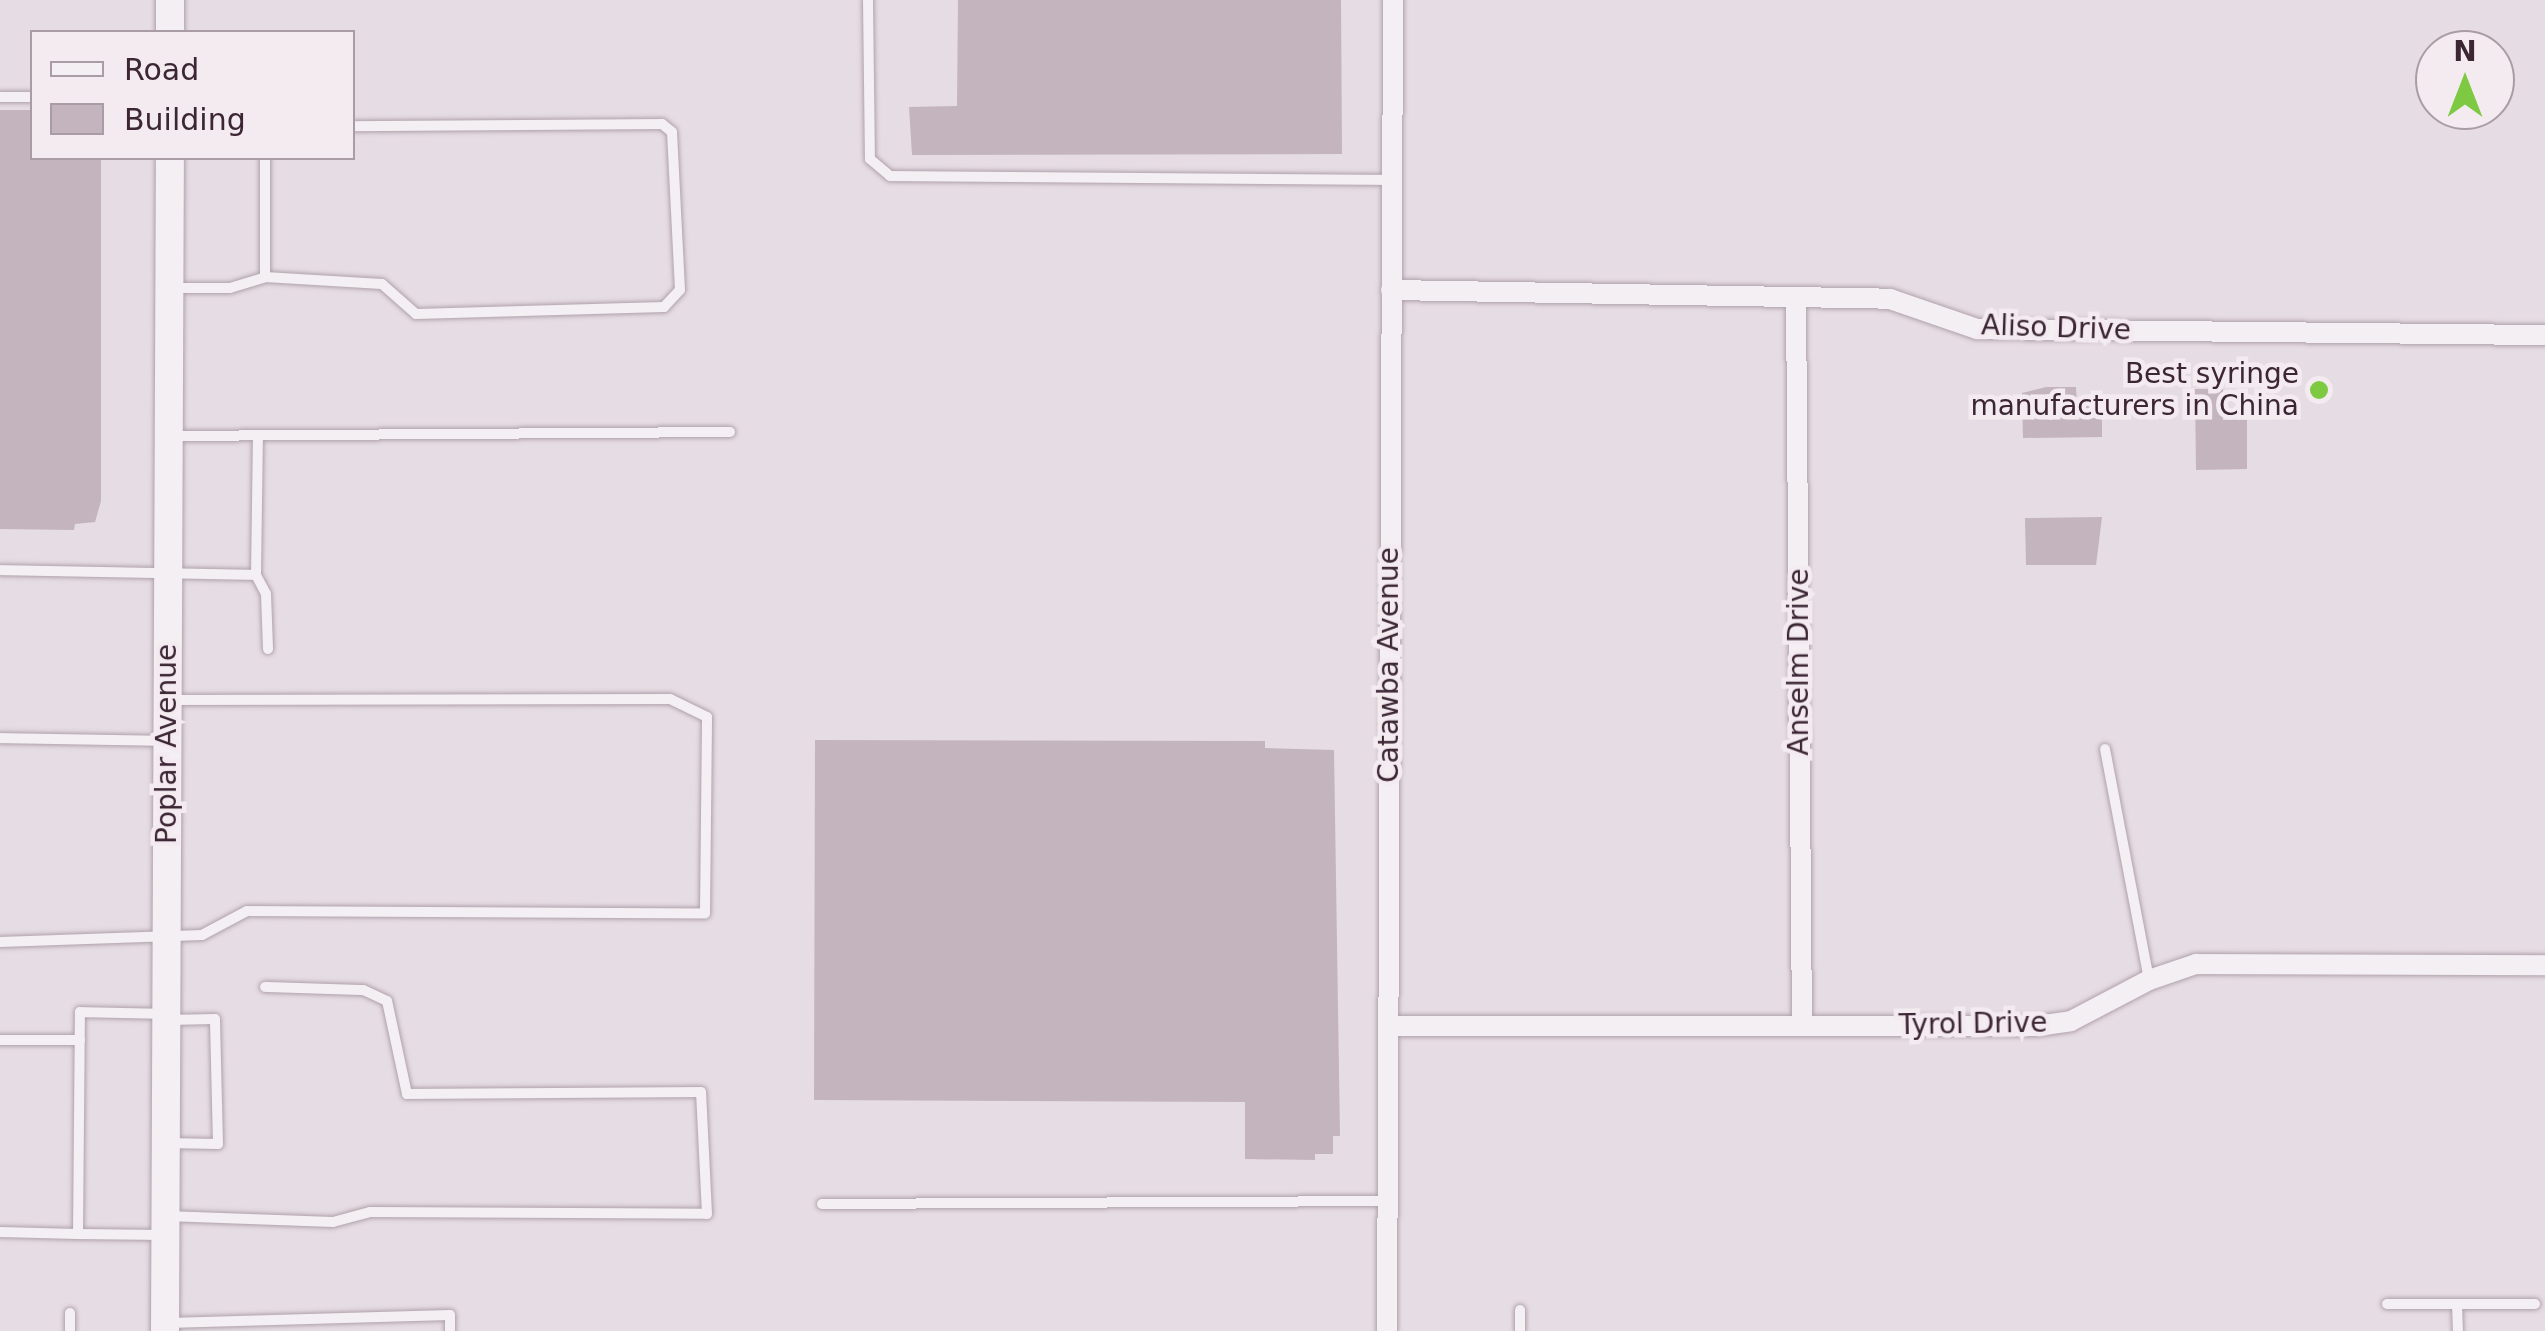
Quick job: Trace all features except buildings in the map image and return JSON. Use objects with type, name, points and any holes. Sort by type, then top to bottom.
[{"type":"street","points":[[170,0],[170,30]]},
{"type":"street","name":"Catawba Avenue","points":[[1388,1331],[1393,0]]},
{"type":"street","name":"Poplar Avenue","points":[[165,1327],[170,160]]},
{"type":"street","name":"Aliso Drive","points":[[1391,290],[1890,299],[1976,329],[2545,334]]},
{"type":"street","name":"Anselm Drive","points":[[1796,298],[1802,1026]]},
{"type":"street","name":"Tyrol Drive","points":[[1389,1026],[2037,1026],[2071,1020],[2149,980],[2196,964],[2545,965]]},
{"type":"lane","points":[[868,0],[870,159],[890,176],[1392,180]]},
{"type":"lane","points":[[0,97],[30,97]]},
{"type":"lane","points":[[169,288],[230,288],[265,277],[382,284],[416,314],[664,307],[680,290],[672,132],[662,124],[355,126]]},
{"type":"lane","points":[[264,160],[265,277]]},
{"type":"lane","points":[[169,436],[730,432]]},
{"type":"lane","points":[[258,435],[256,576],[266,594],[268,649]]},
{"type":"lane","points":[[0,570],[256,576]]},
{"type":"lane","points":[[0,942],[202,936],[246,911],[704,913],[707,717],[670,699],[168,700]]},
{"type":"lane","points":[[0,738],[168,741]]},
{"type":"lane","points":[[2105,749],[2149,980]]},
{"type":"lane","points":[[0,1232],[78,1234],[165,1226],[333,1222],[370,1212],[707,1214],[701,1092],[407,1094],[387,1000],[363,990],[265,987]]},
{"type":"lane","points":[[78,1234],[80,1012],[215,1019],[218,1144],[166,1143]]},
{"type":"lane","points":[[0,1040],[80,1040]]},
{"type":"lane","points":[[822,1204],[1388,1201]]},
{"type":"lane","points":[[2387,1304],[2535,1304]]},
{"type":"lane","points":[[2457,1304],[2458,1331]]},
{"type":"lane","points":[[1520,1310],[1520,1331]]},
{"type":"lane","points":[[70,1313],[70,1331]]},
{"type":"lane","points":[[165,1327],[450,1315],[450,1331]]},
{"type":"place","name":"Best syringe manufacturers in China","points":[[2319,390]]}]
